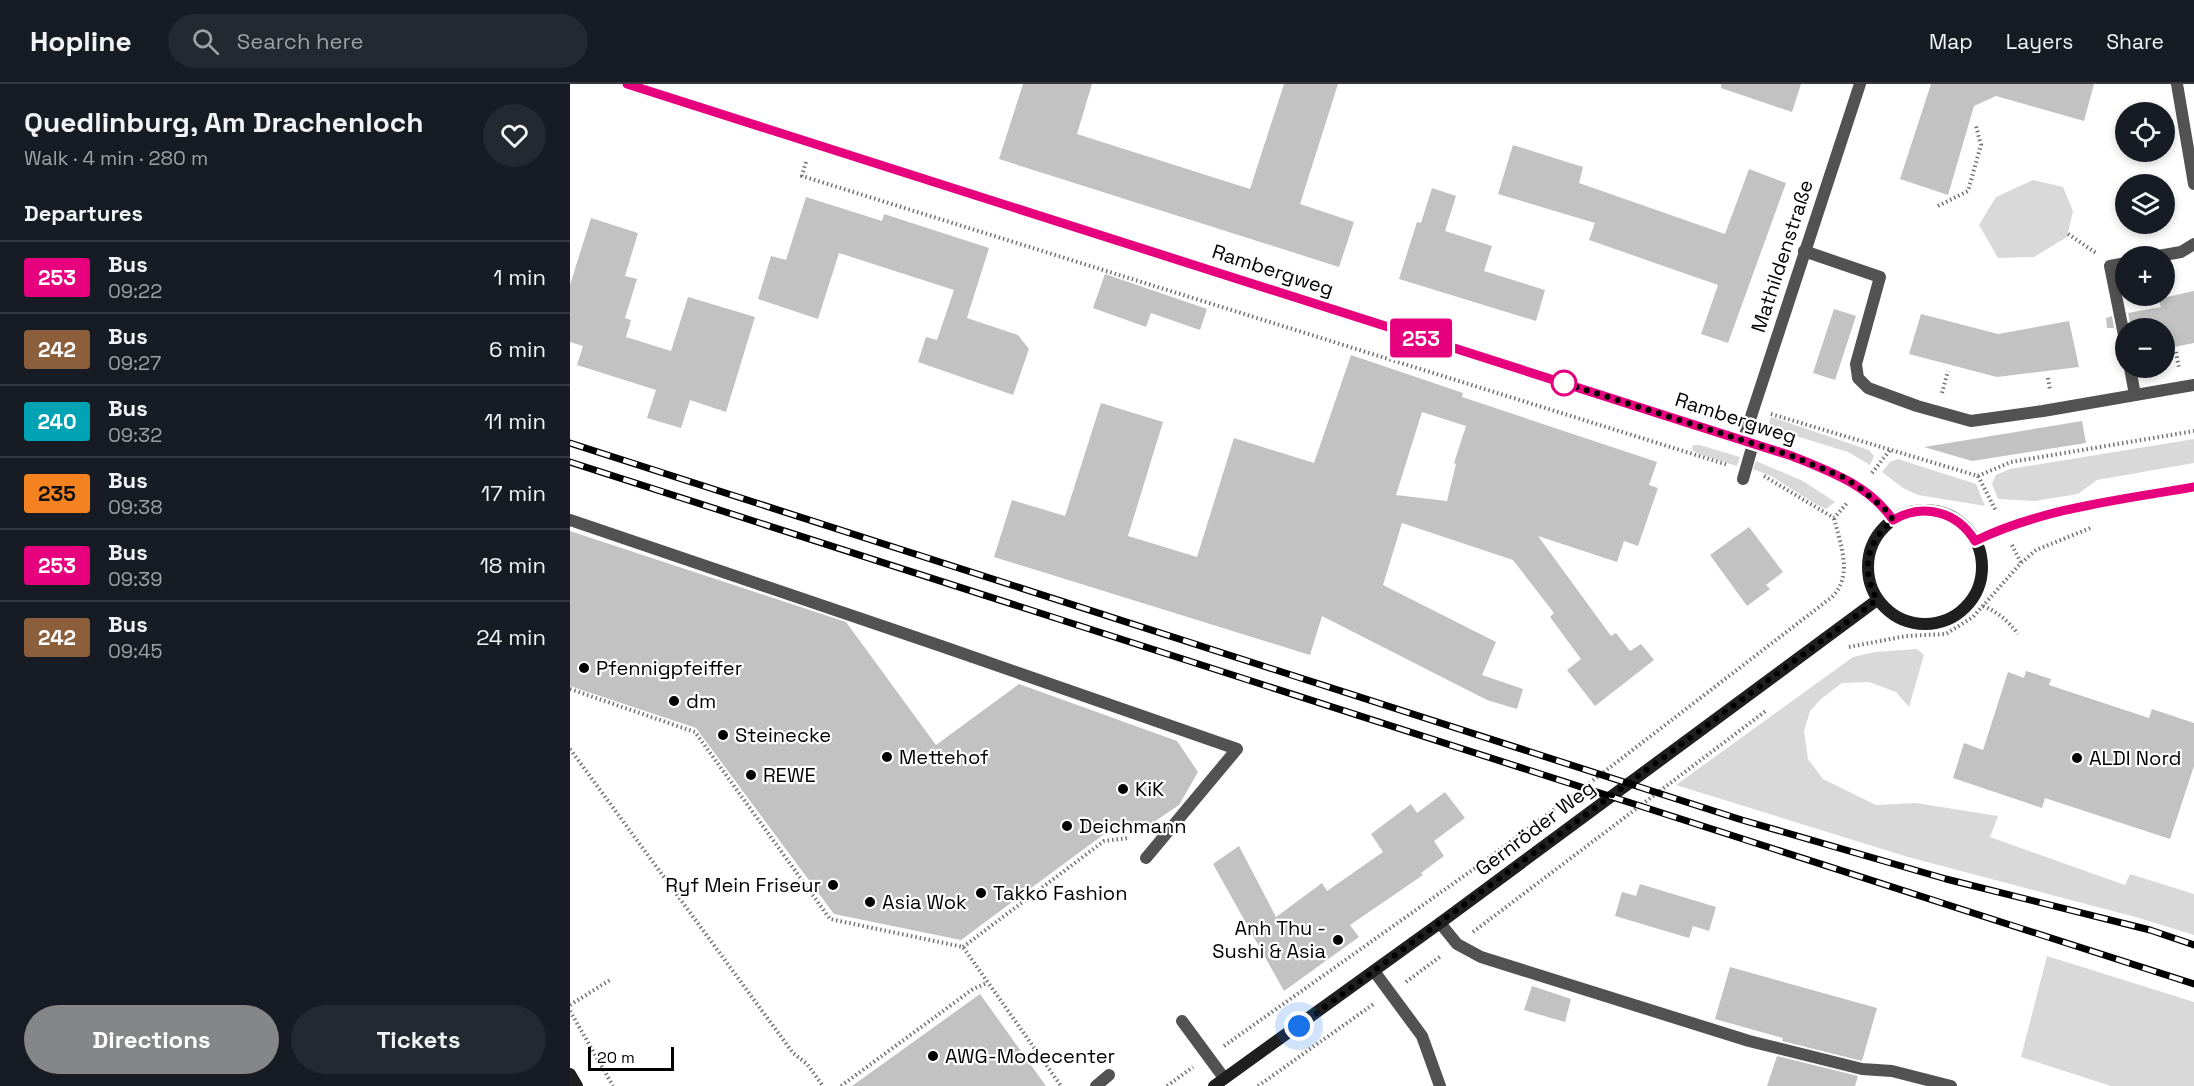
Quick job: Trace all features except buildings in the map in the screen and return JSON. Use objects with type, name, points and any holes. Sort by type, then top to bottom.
[{"type":"main road","points":[[1975,541],[2034,517],[2194,487]]},
{"type":"main road","points":[[1915,511],[1939,512],[1960,523],[1975,541],[1981,558],[1981,576],[1976,594],[1958,614],[1933,624],[1915,624],[1890,613],[1877,600],[1870,583],[1868,556],[1875,540],[1893,520],[1915,511]]},
{"type":"main road","name":"Gernröder Weg","points":[[1214,1086],[1440,923],[1877,600]]},
{"type":"main road","points":[[570,1074],[577,1086]]},
{"type":"street","name":"Rambergweg","points":[[627,84],[1792,456],[1843,477],[1887,511],[1893,520]]},
{"type":"street","name":"Mathildenstraße","points":[[1744,475],[1753,409],[1860,84]]},
{"type":"street","points":[[2177,84],[2194,184]]},
{"type":"street","points":[[2175,253],[2181,252],[2194,243]]},
{"type":"street","points":[[1804,251],[1880,277],[1856,364],[1858,378],[1868,388],[1917,406],[1971,421],[2194,385]]},
{"type":"street","points":[[2115,265],[2110,266],[2121,318]]},
{"type":"street","points":[[2132,378],[2135,394]]},
{"type":"street","points":[[570,520],[1237,749],[1146,858]]},
{"type":"street","points":[[1440,923],[1456,944],[1481,957],[1749,1041],[1862,1069],[1892,1071],[1951,1086]]},
{"type":"street","points":[[1374,971],[1422,1036],[1440,1086]]},
{"type":"street","points":[[1182,1021],[1224,1078]]},
{"type":"street","points":[[1096,1086],[1109,1075]]},
{"type":"path","points":[[1938,206],[1968,191],[1981,145],[1976,126]]},
{"type":"path","points":[[812,144],[802,176],[1744,475],[1769,478],[1834,519],[1845,566],[1842,583],[1832,597],[1478,866],[1167,1086]]},
{"type":"path","points":[[2068,234],[2110,266]]},
{"type":"path","points":[[1753,409],[1978,476],[2011,462],[2194,431]]},
{"type":"path","points":[[1834,519],[1890,450]]},
{"type":"path","points":[[1849,647],[1906,636],[1946,634],[1972,617],[2021,563],[2036,550],[2099,525]]},
{"type":"path","points":[[1983,606],[1994,610],[2009,622],[2018,634]]},
{"type":"path","points":[[570,689],[695,732],[830,919],[963,947],[1061,1086]]},
{"type":"path","points":[[1258,1086],[1390,993],[1773,705]]},
{"type":"path","points":[[570,749],[794,1053],[807,1064],[823,1086]]},
{"type":"path","points":[[963,947],[1104,841],[1129,838]]},
{"type":"path","points":[[570,1005],[610,980]]},
{"type":"path","points":[[841,1086],[973,989],[987,983]]},
{"type":"path","points":[[570,1011],[613,1086]]},
{"type":"shaded area","points":[[2033,180],[2063,187],[2073,211],[2067,237],[2034,257],[1998,258],[1979,225],[1996,197]]},
{"type":"shaded area","points":[[1771,417],[1869,450],[1874,456],[1870,465],[1848,452],[1773,429],[1769,422]]},
{"type":"shaded area","points":[[2194,439],[2194,463],[2097,480],[2078,494],[2035,501],[1998,499],[1992,484],[1996,475],[2010,469]]},
{"type":"shaded area","points":[[1693,445],[1740,457],[1737,466],[1699,454],[1692,450]]},
{"type":"shaded area","points":[[1898,459],[1976,484],[1985,506],[1918,495],[1903,488],[1882,472],[1890,462]]},
{"type":"shaded area","points":[[1756,461],[1803,481],[1835,502],[1826,509],[1819,506],[1771,476],[1753,469]]},
{"type":"shaded area","points":[[1917,649],[1924,655],[1909,707],[1896,692],[1869,682],[1842,683],[1810,711],[1804,731],[1808,759],[1823,779],[1876,805],[1916,803],[1998,816],[1990,837],[2125,885],[2130,874],[2194,894],[2194,935],[2139,918],[1908,857],[1676,785],[1853,657],[1875,652]]},
{"type":"shaded area","points":[[2047,956],[2194,1002],[2194,1086],[2111,1086],[2021,1057]]},
{"type":"railway","points":[[570,443],[1742,820],[1946,879],[2150,930],[2194,945]]},
{"type":"railway","points":[[570,462],[2194,984]]},
{"type":"bus line","name":"253","points":[[627,84],[1792,456],[1846,478],[1887,511],[1893,520],[1915,511],[1939,512],[1960,523],[1975,541],[2034,517],[2194,487]]},
{"type":"place","name":"Pfennigpfeiffer","points":[[584,668]]},
{"type":"place","name":"dm","points":[[674,701]]},
{"type":"place","name":"Steinecke","points":[[723,735]]},
{"type":"place","name":"Mettehof","points":[[887,757]]},
{"type":"place","name":"ALDI Nord","points":[[2077,758]]},
{"type":"place","name":"REWE","points":[[751,775]]},
{"type":"place","name":"KiK","points":[[1123,789]]},
{"type":"place","name":"Deichmann","points":[[1067,826]]},
{"type":"place","name":"Ryf Mein Friseur","points":[[833,885]]},
{"type":"place","name":"Takko Fashion","points":[[981,893]]},
{"type":"place","name":"Asia Wok","points":[[870,902]]},
{"type":"place","name":"Anh Thu - Sushi & Asia","points":[[1338,940]]},
{"type":"place","name":"AWG-Modecenter","points":[[933,1056]]},
{"type":"route","points":[[1299,1026],[1877,600],[1868,574],[1868,556],[1880,532],[1893,520],[1887,511],[1860,488],[1843,477],[1792,456],[1564,383]]}]
